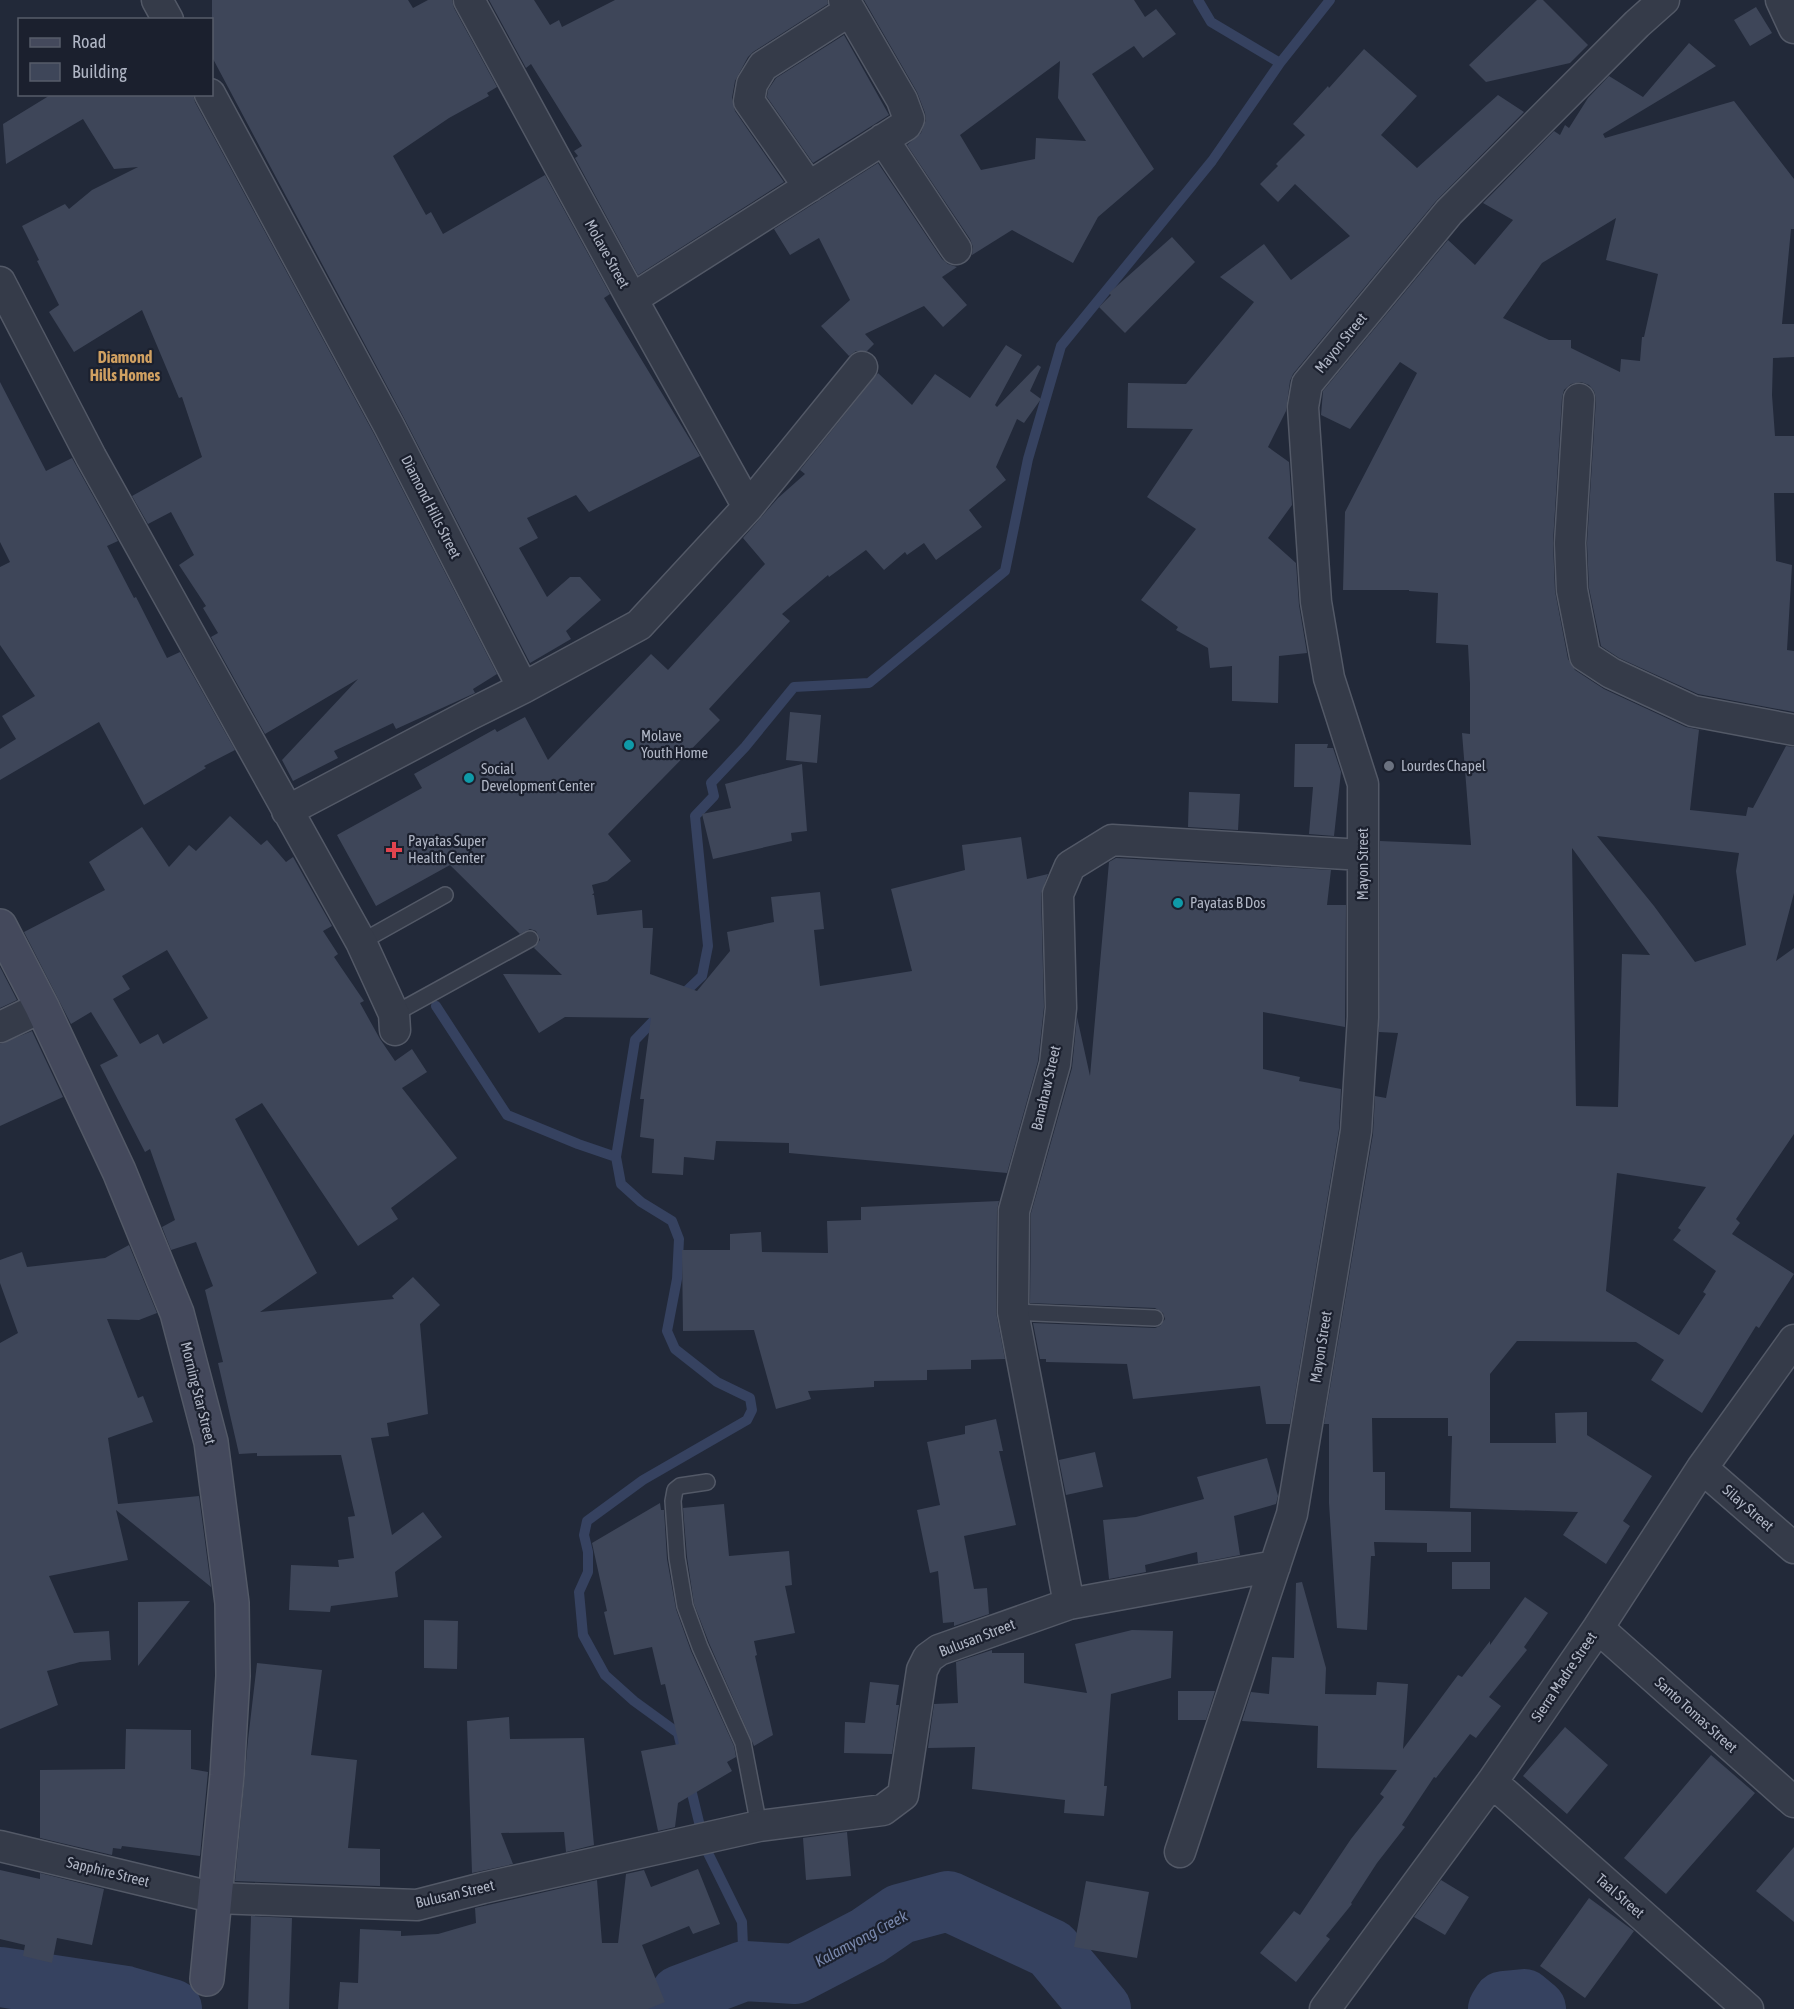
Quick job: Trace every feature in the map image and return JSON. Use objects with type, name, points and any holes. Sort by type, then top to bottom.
[{"type":"street","points":[[157,0],[167,18]]},
{"type":"street","name":"Molave Street","points":[[469,0],[748,507]]},
{"type":"street","name":"Mayon Street","points":[[1180,1852],[1292,1514],[1356,1131],[1364,1017],[1363,784],[1329,678],[1316,602],[1303,407],[1307,384],[1449,212],[1664,0]]},
{"type":"street","points":[[1781,0],[1794,28]]},
{"type":"street","points":[[632,299],[809,187],[883,139],[906,125],[909,119],[902,100],[847,5],[763,66],[752,84],[749,100],[809,187]]},
{"type":"street","name":"Diamond Hills Street","points":[[211,96],[389,426],[523,688]]},
{"type":"street","points":[[883,139],[956,249]]},
{"type":"street","points":[[0,282],[91,457],[361,942],[394,1022]]},
{"type":"street","points":[[287,811],[639,625],[748,507],[862,367]]},
{"type":"street","points":[[1580,399],[1570,543],[1572,590],[1585,656],[1611,673],[1693,711],[1794,730]]},
{"type":"street","name":"Banahaw Street","points":[[1069,1604],[1013,1312],[1014,1211],[1055,1064],[1060,1008],[1058,894],[1070,866],[1112,840],[1363,855]]},
{"type":"street","name":"Morning Star Street","points":[[0,926],[42,1007],[118,1171],[177,1313],[211,1442],[232,1603],[233,1676],[227,1775],[207,1979]]},
{"type":"street","points":[[0,1027],[42,1007]]},
{"type":"street","name":"Sierra Madre Street","points":[[1325,2009],[1492,1782],[1598,1628],[1702,1468],[1794,1340]]},
{"type":"street","name":"Silay Street","points":[[1702,1468],[1794,1548]]},
{"type":"street","name":"Bulusan Street","points":[[216,1898],[417,1905],[759,1826],[883,1810],[903,1795],[922,1670],[928,1658],[939,1650],[1069,1604],[1275,1566]]},
{"type":"street","name":"Santo Tomas Street","points":[[1598,1628],[1794,1802]]},
{"type":"street","name":"Taal Street","points":[[1492,1782],[1749,2009]]},
{"type":"street","name":"Sapphire Street","points":[[0,1846],[216,1898]]},
{"type":"lane","points":[[361,942],[445,895]]},
{"type":"lane","points":[[394,1022],[530,939]]},
{"type":"lane","points":[[1013,1312],[1155,1318]]},
{"type":"lane","points":[[707,1482],[680,1486],[675,1490],[673,1501],[677,1558],[685,1606],[700,1647],[743,1743],[759,1826]]},
{"type":"building","points":[[212,0],[408,0],[413,8],[428,0],[452,0],[454,8],[497,87],[487,93],[489,96],[449,118],[393,156],[426,215],[431,212],[443,234],[545,175],[610,294],[604,298],[700,456],[589,512],[576,495],[527,518],[538,538],[519,548],[547,597],[570,577],[580,577],[601,600],[566,631],[571,639],[530,663],[404,418],[213,59]]},
{"type":"building","points":[[489,0],[534,0],[550,25],[559,20],[562,27],[615,0],[827,0],[828,4],[753,52],[735,81],[732,98],[735,111],[784,182],[638,275],[575,158],[578,156],[574,151],[582,146],[531,64],[526,68]]},
{"type":"building","points":[[864,0],[1134,0],[1145,17],[1156,9],[1176,34],[1143,58],[1134,46],[1092,74],[1154,169],[1098,217],[1073,263],[1012,230],[972,255],[973,247],[970,239],[907,145],[921,133],[926,120],[917,92]],"holes":[[[1060,61],[1058,98],[1086,141],[1036,138],[1035,159],[981,170],[960,135]]]},
{"type":"building","points":[[1537,0],[1543,0],[1588,45],[1570,63],[1486,82],[1469,65]]},
{"type":"building","points":[[1756,7],[1772,33],[1750,46],[1734,20]]},
{"type":"building","points":[[844,35],[889,115],[813,163],[767,97],[768,90],[776,78]]},
{"type":"building","points":[[1689,43],[1716,66],[1603,134],[1605,138],[1734,101],[1794,179],[1794,229],[1791,229],[1782,324],[1794,324],[1794,357],[1773,358],[1772,395],[1775,436],[1794,436],[1794,493],[1774,493],[1776,561],[1792,565],[1787,650],[1794,651],[1794,712],[1698,694],[1619,658],[1601,646],[1589,588],[1587,543],[1596,399],[1589,385],[1581,382],[1571,384],[1564,390],[1562,398],[1553,542],[1555,591],[1568,659],[1575,670],[1604,689],[1686,727],[1705,731],[1699,730],[1690,810],[1746,816],[1748,807],[1753,808],[1786,746],[1794,747],[1794,893],[1776,961],[1794,948],[1794,1134],[1736,1219],[1740,1223],[1732,1234],[1794,1274],[1759,1328],[1756,1326],[1702,1413],[1651,1380],[1664,1360],[1636,1342],[1517,1341],[1490,1374],[1490,1443],[1556,1443],[1555,1413],[1587,1412],[1587,1435],[1652,1476],[1623,1521],[1630,1526],[1606,1564],[1563,1535],[1578,1512],[1450,1508],[1452,1436],[1448,1436],[1448,1418],[1372,1418],[1373,1472],[1385,1472],[1385,1510],[1471,1512],[1471,1552],[1427,1552],[1427,1543],[1374,1542],[1375,1556],[1371,1556],[1367,1630],[1337,1628],[1329,1503],[1329,1424],[1324,1424],[1373,1134],[1375,1096],[1386,1098],[1398,1033],[1379,1032],[1380,841],[1471,845],[1462,733],[1470,734],[1470,684],[1468,645],[1436,643],[1438,593],[1409,590],[1343,590],[1345,512],[1417,373],[1400,362],[1350,429],[1321,415],[1323,391],[1448,240],[1475,265],[1513,220],[1483,203],[1554,131],[1560,135],[1565,125],[1569,128],[1588,98],[1609,76],[1643,97]],"holes":[[[1616,218],[1606,260],[1658,274],[1644,337],[1642,337],[1640,361],[1621,359],[1620,372],[1571,348],[1571,340],[1549,340],[1503,318],[1542,263]],[[1597,836],[1739,853],[1736,871],[1746,945],[1695,962],[1654,906]],[[1572,848],[1650,955],[1622,954],[1618,1107],[1576,1106]],[[1617,1173],[1706,1187],[1678,1228],[1681,1230],[1673,1240],[1716,1271],[1703,1292],[1706,1294],[1679,1335],[1606,1291]]]},
{"type":"building","points":[[1364,49],[1417,96],[1381,135],[1417,168],[1498,95],[1524,112],[1436,201],[1293,374],[1286,411],[1268,447],[1289,462],[1292,505],[1268,538],[1296,563],[1299,605],[1307,653],[1279,656],[1278,703],[1232,701],[1232,666],[1210,668],[1208,648],[1176,630],[1178,627],[1141,600],[1196,529],[1147,497],[1193,429],[1127,428],[1128,383],[1186,384],[1254,302],[1220,277],[1264,244],[1291,280],[1350,236],[1295,184],[1278,202],[1260,184],[1305,135],[1293,124]]},
{"type":"building","points":[[49,96],[194,96],[374,434],[497,674],[473,689],[475,693],[396,729],[393,723],[334,751],[338,758],[293,781],[282,760],[358,679],[265,734],[211,637],[218,633],[203,608],[206,606],[179,565],[194,555],[171,512],[148,524],[132,496],[202,457],[182,397],[179,398],[142,310],[74,352],[49,312],[59,305],[22,226],[65,204],[69,209],[92,190],[138,167],[114,169],[83,119],[6,164],[3,124]]},
{"type":"building","points":[[878,163],[942,259],[957,267],[942,277],[967,305],[943,327],[924,306],[865,334],[874,344],[867,351],[856,351],[849,356],[821,326],[850,300],[819,238],[790,255],[774,229]]},
{"type":"building","points":[[1172,237],[1195,262],[1125,333],[1099,307],[1111,295],[1109,293]]},
{"type":"building","points":[[1006,345],[1022,355],[995,405],[997,407],[1038,365],[1041,367],[1030,391],[1041,399],[1024,423],[1017,419],[996,467],[1006,480],[969,510],[982,527],[936,560],[924,543],[907,555],[905,552],[884,570],[866,550],[829,577],[828,575],[782,614],[790,621],[709,709],[720,720],[608,834],[631,861],[607,881],[592,885],[594,893],[592,895],[594,895],[597,915],[642,910],[643,928],[653,928],[650,974],[697,991],[730,951],[727,932],[774,922],[771,897],[820,892],[824,929],[814,930],[820,986],[912,971],[891,889],[965,870],[962,845],[1021,837],[1027,879],[1048,874],[1041,894],[1044,1007],[1038,1061],[1007,1173],[789,1153],[789,1143],[716,1141],[714,1160],[684,1157],[683,1175],[652,1173],[654,1139],[640,1137],[644,1099],[640,1099],[651,1018],[565,1017],[539,1033],[503,974],[562,975],[534,948],[540,940],[536,931],[530,929],[520,934],[450,865],[376,906],[337,835],[422,788],[414,774],[495,729],[497,732],[525,717],[548,760],[651,654],[668,670],[765,564],[743,538],[778,498],[805,474],[800,470],[878,373],[912,405],[935,374],[970,398]]},
{"type":"building","points":[[0,382],[46,471],[72,458],[118,541],[107,546],[167,658],[180,652],[235,750],[204,766],[206,768],[144,805],[99,722],[0,780],[0,749],[16,739],[2,716],[35,696],[0,645],[0,567],[10,562],[0,542]]},
{"type":"building","points":[[790,712],[821,715],[817,763],[786,760]]},
{"type":"building","points":[[1295,744],[1328,744],[1327,748],[1333,748],[1341,772],[1334,836],[1309,834],[1313,787],[1294,787]]},
{"type":"building","points":[[802,764],[807,831],[791,833],[792,841],[713,859],[702,814],[731,808],[725,784]]},
{"type":"building","points":[[1189,792],[1240,794],[1238,830],[1188,827]]},
{"type":"building","points":[[230,816],[261,845],[267,840],[286,862],[293,857],[332,926],[323,931],[338,954],[334,957],[364,1001],[360,1003],[380,1039],[395,1061],[412,1049],[427,1072],[402,1088],[457,1158],[391,1208],[398,1219],[358,1246],[262,1103],[235,1119],[317,1273],[260,1312],[394,1299],[392,1296],[413,1277],[440,1305],[420,1324],[428,1414],[387,1423],[389,1436],[371,1438],[392,1535],[423,1512],[442,1537],[395,1572],[398,1597],[331,1606],[330,1612],[289,1610],[291,1565],[339,1567],[338,1560],[354,1558],[348,1517],[355,1516],[341,1455],[257,1456],[257,1453],[239,1454],[218,1363],[223,1362],[205,1290],[213,1286],[196,1242],[171,1250],[162,1227],[175,1220],[150,1149],[145,1152],[100,1065],[118,1056],[91,1012],[71,1024],[24,932],[105,890],[89,862],[142,827],[169,867],[189,845],[196,851]],"holes":[[[167,950],[208,1018],[163,1044],[158,1034],[140,1044],[113,999],[130,989],[122,976]]]},
{"type":"building","points":[[1116,858],[1331,870],[1327,905],[1346,905],[1345,1027],[1263,1012],[1263,1069],[1300,1077],[1299,1081],[1341,1089],[1339,1129],[1290,1424],[1266,1424],[1260,1386],[1133,1399],[1127,1364],[1046,1362],[1046,1359],[1040,1359],[1033,1323],[1155,1328],[1160,1326],[1165,1319],[1163,1313],[1155,1308],[1030,1303],[1031,1213],[1072,1068],[1077,1017],[1090,1076],[1109,862]]},
{"type":"building","points":[[0,967],[17,1000],[0,1008]]},
{"type":"building","points":[[32,1031],[63,1097],[0,1126],[0,1044]]},
{"type":"building","points":[[999,1201],[996,1312],[1005,1359],[971,1360],[971,1369],[927,1370],[927,1380],[874,1381],[874,1387],[808,1391],[811,1399],[776,1409],[754,1330],[683,1331],[682,1250],[730,1250],[730,1234],[761,1232],[762,1252],[828,1253],[827,1221],[861,1220],[861,1207]]},
{"type":"building","points":[[129,1245],[157,1313],[139,1320],[107,1319],[138,1398],[143,1396],[153,1422],[108,1438],[118,1504],[199,1496],[211,1587],[116,1510],[128,1560],[49,1576],[74,1633],[109,1631],[111,1660],[80,1662],[47,1671],[58,1705],[0,1729],[0,1343],[18,1333],[0,1283],[0,1260],[22,1252],[27,1267],[105,1258]]},
{"type":"building","points":[[996,1419],[1003,1451],[999,1451],[1016,1525],[964,1536],[974,1589],[987,1588],[989,1614],[954,1626],[954,1622],[943,1623],[938,1571],[930,1573],[917,1510],[940,1505],[927,1442],[965,1434],[965,1426]]},
{"type":"building","points":[[1095,1452],[1103,1487],[1066,1495],[1059,1460]]},
{"type":"building","points":[[1267,1458],[1278,1496],[1276,1504],[1234,1516],[1240,1555],[1198,1563],[1197,1552],[1145,1565],[1146,1572],[1109,1579],[1103,1520],[1136,1517],[1204,1499],[1197,1477]]},
{"type":"building","points":[[660,1503],[661,1510],[664,1510],[667,1559],[676,1609],[691,1651],[734,1746],[736,1757],[727,1762],[732,1771],[678,1803],[675,1827],[658,1831],[641,1751],[679,1744],[665,1684],[661,1685],[652,1647],[614,1655],[592,1543]]},
{"type":"building","points":[[724,1504],[729,1556],[789,1551],[792,1585],[785,1586],[795,1633],[754,1641],[757,1655],[755,1656],[773,1735],[754,1746],[694,1604],[687,1557],[683,1508]]},
{"type":"building","points":[[1452,1562],[1490,1562],[1490,1589],[1452,1589]]},
{"type":"building","points":[[1302,1582],[1326,1668],[1325,1694],[1376,1695],[1377,1682],[1408,1684],[1403,1749],[1458,1675],[1462,1677],[1490,1641],[1490,1645],[1525,1597],[1548,1613],[1524,1647],[1527,1650],[1489,1697],[1501,1706],[1476,1738],[1470,1734],[1436,1778],[1434,1777],[1402,1825],[1405,1827],[1377,1863],[1352,1904],[1326,1936],[1330,1939],[1296,1982],[1260,1953],[1294,1911],[1300,1915],[1351,1839],[1384,1797],[1380,1794],[1397,1770],[1317,1768],[1318,1726],[1242,1721],[1251,1692],[1269,1694],[1272,1657],[1294,1658],[1296,1583]]},
{"type":"building","points":[[190,1601],[138,1666],[138,1602]]},
{"type":"building","points":[[424,1620],[458,1621],[457,1669],[424,1668]]},
{"type":"building","points":[[1132,1630],[1173,1631],[1171,1678],[1111,1694],[1104,1816],[1064,1813],[1065,1800],[972,1789],[975,1747],[928,1748],[934,1704],[958,1703],[956,1662],[992,1650],[992,1653],[1024,1653],[1024,1683],[1087,1693],[1075,1644]]},
{"type":"building","points":[[257,1663],[322,1670],[311,1755],[357,1760],[348,1848],[380,1849],[380,1886],[235,1881]]},
{"type":"building","points":[[870,1682],[899,1685],[896,1705],[899,1705],[892,1754],[844,1753],[845,1722],[865,1723]]},
{"type":"building","points":[[1178,1691],[1215,1691],[1206,1720],[1178,1720]]},
{"type":"building","points":[[509,1717],[510,1739],[584,1738],[594,1845],[566,1852],[564,1832],[501,1833],[513,1864],[472,1873],[467,1721]]},
{"type":"building","points":[[1565,1727],[1608,1765],[1567,1814],[1523,1776]]},
{"type":"building","points":[[126,1729],[191,1730],[191,1769],[208,1772],[200,1856],[122,1846],[121,1849],[113,1848],[112,1855],[40,1838],[40,1770],[125,1769]]},
{"type":"building","points":[[1711,1755],[1755,1793],[1666,1894],[1624,1858]]},
{"type":"building","points":[[847,1832],[851,1876],[806,1880],[803,1838]]},
{"type":"building","points":[[1794,1847],[1794,1922],[1756,1891]]},
{"type":"building","points":[[698,1869],[720,1924],[693,1934],[689,1926],[642,1945],[665,2002],[648,2009],[338,2009],[340,1982],[358,1983],[360,1929],[401,1931],[401,1936],[438,1934],[476,1923],[475,1908],[597,1880],[602,1943],[618,1943],[626,1874],[644,1870],[651,1887]]},
{"type":"building","points":[[0,1870],[40,1879],[40,1873],[104,1889],[92,1945],[57,1938],[52,1963],[23,1956],[25,1945],[0,1939]]},
{"type":"building","points":[[1441,1880],[1469,1897],[1445,1935],[1414,1917]]},
{"type":"building","points":[[1086,1881],[1149,1892],[1137,1958],[1074,1947]]},
{"type":"building","points":[[1589,1898],[1634,1931],[1585,1998],[1540,1966]]},
{"type":"building","points":[[251,1916],[292,1918],[289,2009],[248,2009]]},
{"type":"waterway","points":[[680,997],[702,976],[708,946],[695,816],[714,796],[711,783],[745,747],[794,687],[869,683],[1005,571],[1028,459],[1061,346],[1212,161],[1280,63],[1211,22],[1198,0]]},
{"type":"waterway","points":[[1280,63],[1330,0]]},
{"type":"waterway","points":[[436,1006],[507,1115],[616,1157]]},
{"type":"waterway","points":[[659,1015],[635,1040],[616,1157],[621,1184],[641,1202],[672,1221],[679,1239],[677,1279],[667,1331],[675,1349],[717,1382],[750,1398],[752,1410],[747,1420],[643,1480],[587,1521],[584,1535],[588,1552],[588,1572],[579,1592],[583,1635],[605,1675],[634,1701],[678,1733],[681,1745]]},
{"type":"waterway","points":[[689,1781],[705,1847],[742,1922],[744,1971]]},
{"type":"waterway","name":"Kalamyong Creek","points":[[675,2009],[680,1995],[744,1971],[795,1974],[868,1936],[900,1914],[948,1901],[1051,1949],[1101,2009]]},
{"type":"waterway","name":"Kalamyong Creek","points":[[0,1977],[126,1996],[172,2009]]},
{"type":"waterway","points":[[1498,2009],[1503,2001],[1524,1999],[1536,2009]]},
{"type":"place","name":"Molave Youth Home","points":[[629,745]]},
{"type":"place","name":"Lourdes Chapel","points":[[1389,766]]},
{"type":"place","name":"Social Development Center","points":[[469,778]]},
{"type":"place","name":"Payatas Super Health Center","points":[[394,850]]},
{"type":"place","name":"Payatas B Dos","points":[[1178,903]]},
{"type":"district","name":"Diamond Hills Homes","points":[[125,366]]}]
